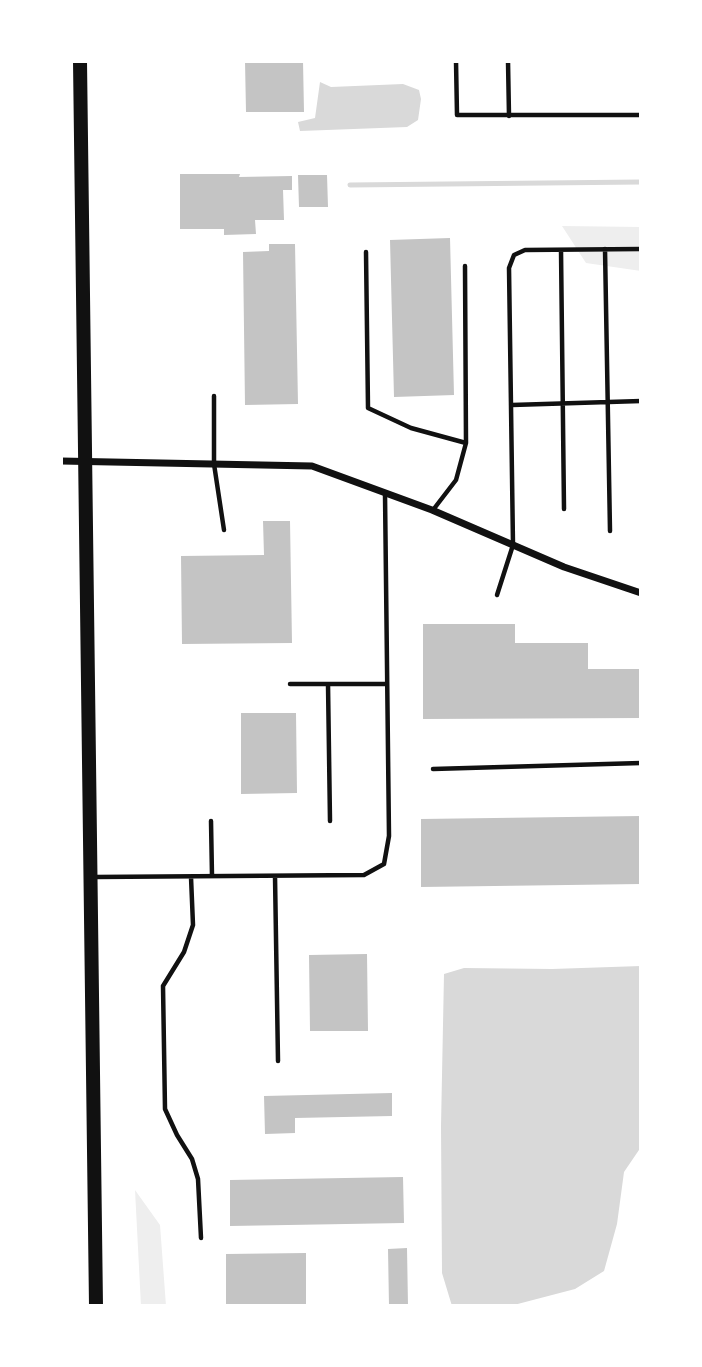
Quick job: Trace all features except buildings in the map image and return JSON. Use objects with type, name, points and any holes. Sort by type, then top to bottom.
[{"type":"highway","points":[[80,61],[96,1306]]},
{"type":"street","points":[[61,461],[312,466],[432,510],[564,567],[641,593]]},
{"type":"lane","points":[[456,61],[457,115],[641,115]]},
{"type":"lane","points":[[508,61],[509,116]]},
{"type":"lane","points":[[605,249],[610,531]]},
{"type":"lane","points":[[496,595],[513,545],[509,268],[514,255],[525,250],[641,249]]},
{"type":"lane","points":[[561,250],[564,509]]},
{"type":"lane","points":[[366,252],[368,408],[411,428],[466,443]]},
{"type":"lane","points":[[432,510],[456,480],[466,443],[465,266]]},
{"type":"lane","points":[[214,396],[214,464],[225,530]]},
{"type":"lane","points":[[512,405],[641,401]]},
{"type":"lane","points":[[90,877],[365,875],[384,864],[389,836],[385,493]]},
{"type":"lane","points":[[290,684],[387,684]]},
{"type":"lane","points":[[328,684],[330,821]]},
{"type":"lane","points":[[433,769],[641,762]]},
{"type":"lane","points":[[211,821],[212,876]]},
{"type":"lane","points":[[275,876],[278,1061]]},
{"type":"lane","points":[[191,877],[193,925],[184,952],[163,986],[166,1110],[192,1159],[198,1179],[201,1238]]},
{"type":"shaded area","points":[[320,82],[331,87],[403,84],[419,90],[421,99],[418,120],[407,127],[300,131],[298,122],[315,118]]},
{"type":"shaded area","points":[[562,226],[641,227],[641,271],[586,263]]},
{"type":"shaded area","points":[[641,966],[641,1147],[624,1172],[617,1224],[604,1271],[575,1289],[510,1306],[452,1306],[442,1273],[444,974],[464,968]]},
{"type":"shaded area","points":[[135,1190],[160,1225],[166,1306],[141,1306]]},
{"type":"waterway","points":[[350,185],[641,182]]}]
